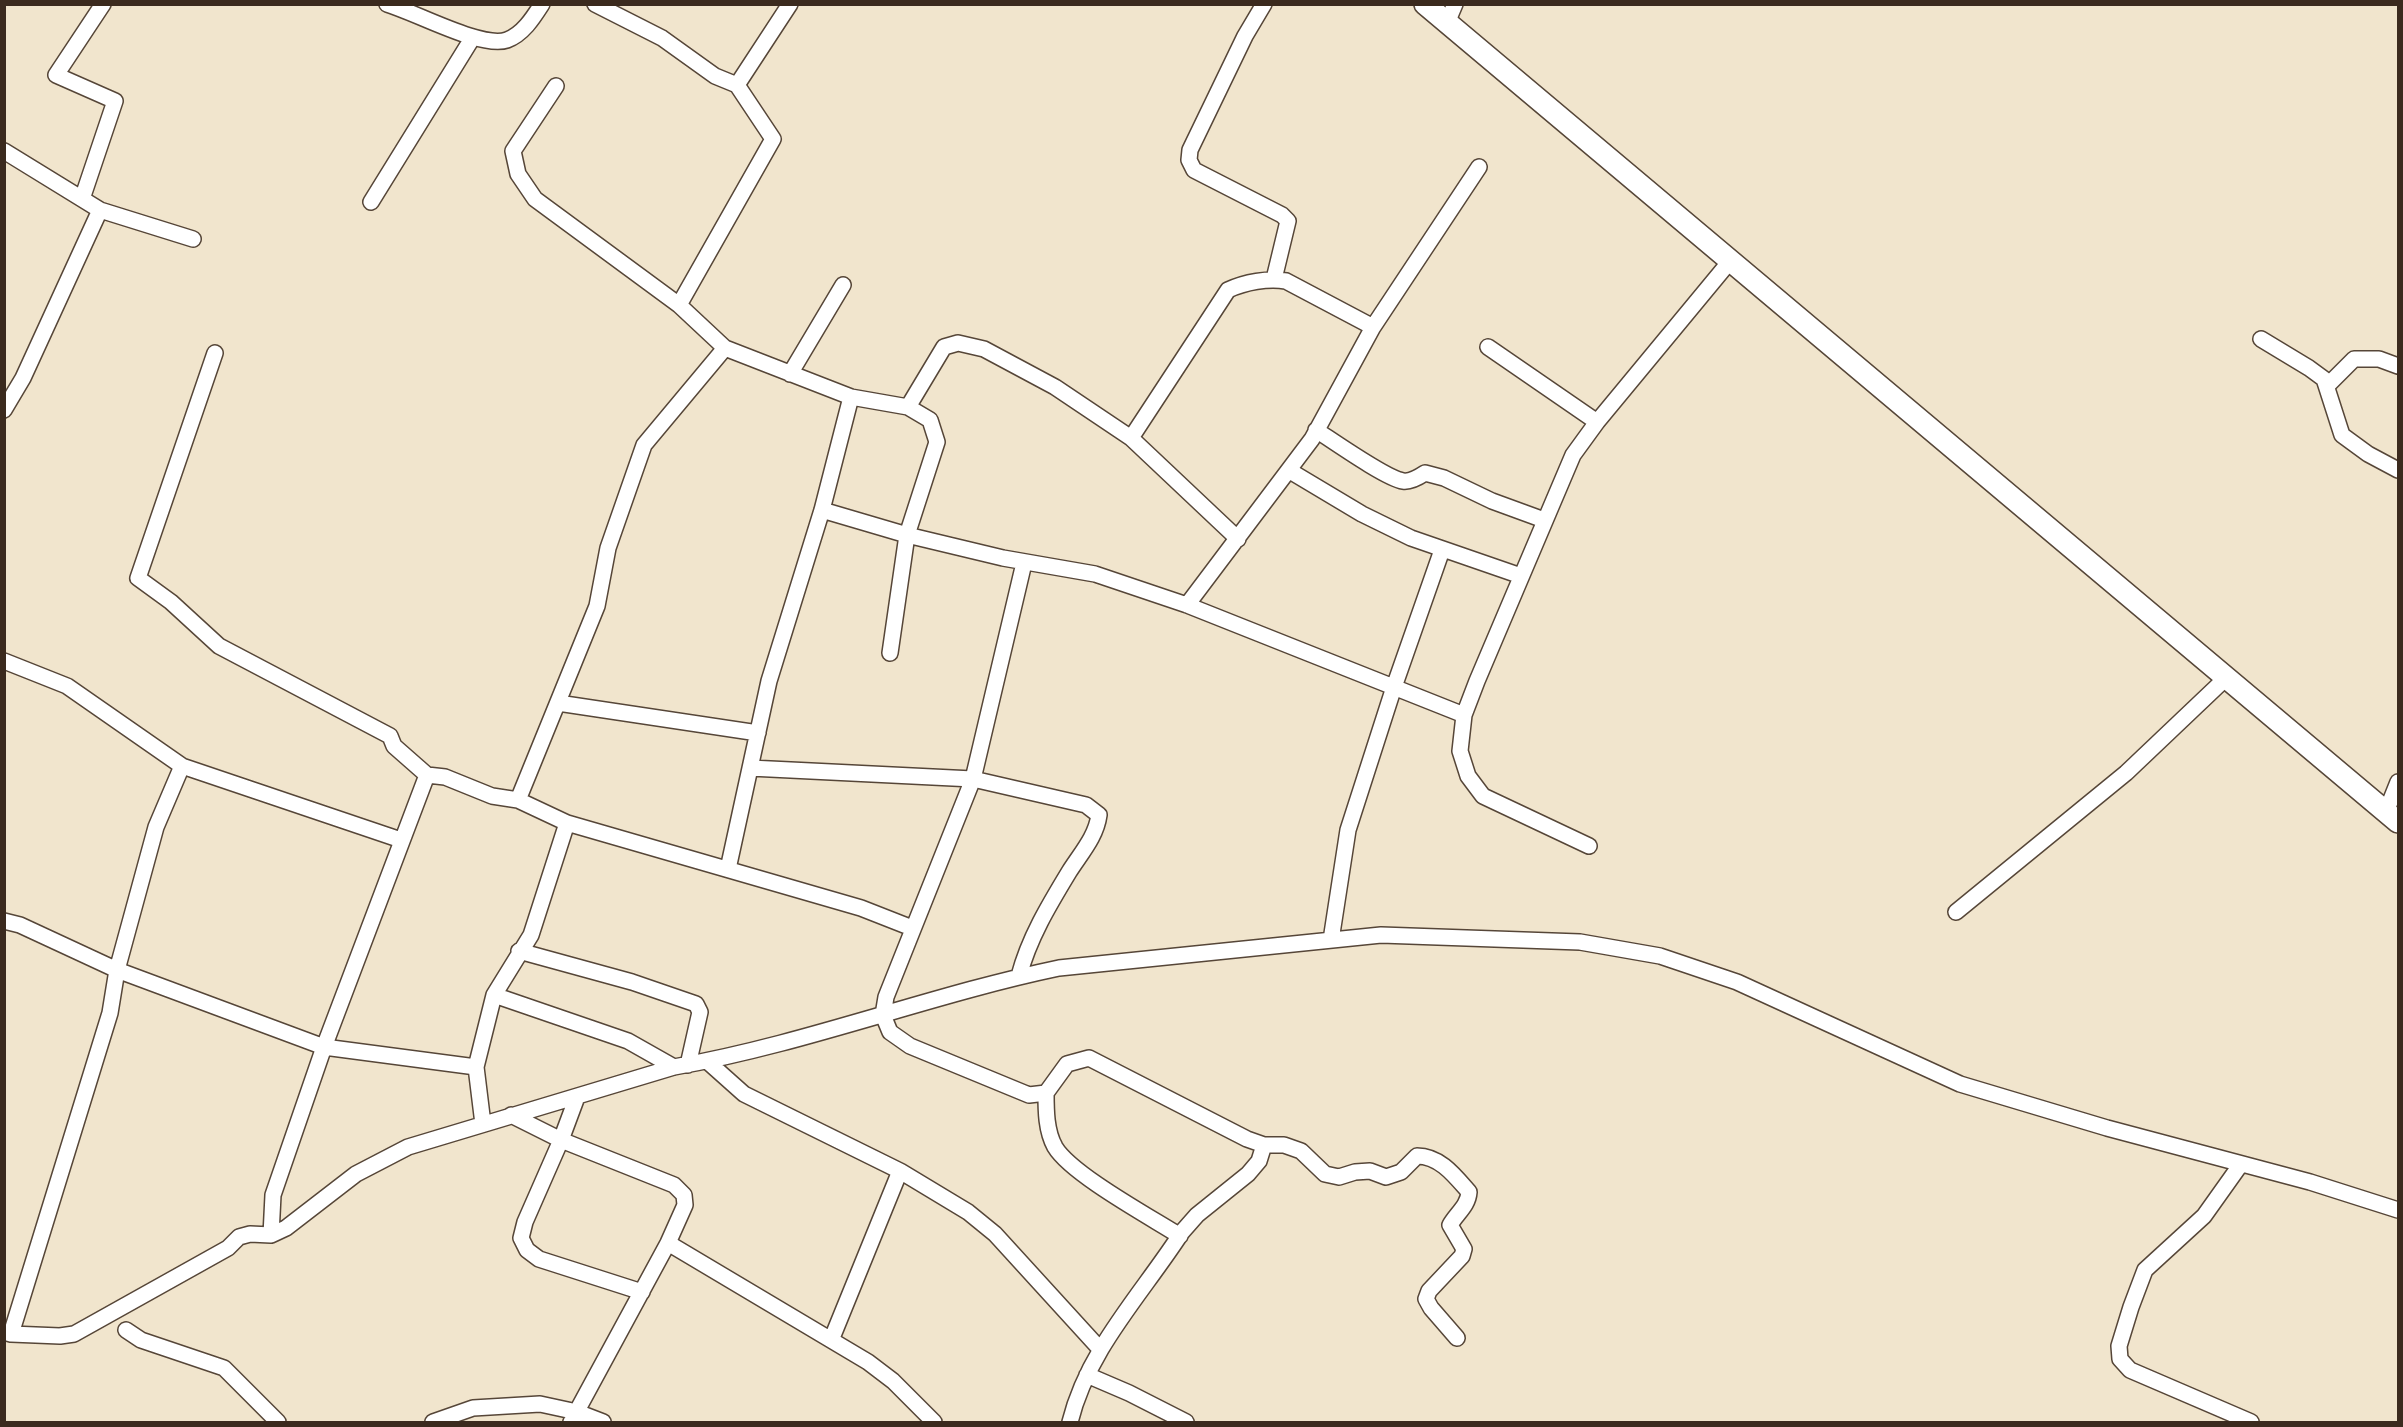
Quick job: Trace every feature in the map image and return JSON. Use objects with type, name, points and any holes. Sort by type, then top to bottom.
[{"type":"main road","points":[[1425,4],[1451,14],[1731,260],[2392,817]]},
{"type":"street","points":[[82,199],[115,101],[56,75],[103,4]]},
{"type":"street","points":[[387,4],[487,42],[505,41],[528,26],[542,4]]},
{"type":"street","points":[[595,4],[662,38],[715,76],[737,85],[773,139],[678,305]]},
{"type":"street","points":[[737,85],[790,4]]},
{"type":"street","points":[[1264,4],[1245,36],[1190,150],[1189,160],[1194,170],[1282,215],[1287,221],[1274,279]]},
{"type":"street","points":[[371,202],[473,37]]},
{"type":"street","points":[[556,86],[513,151],[518,174],[535,199],[678,305],[725,348],[851,397],[908,407],[930,420],[937,442],[907,535],[890,653]]},
{"type":"street","points":[[4,151],[100,210],[193,239]]},
{"type":"street","points":[[1187,605],[1290,471],[1317,430],[1373,327],[1479,166]]},
{"type":"street","points":[[4,410],[23,378],[100,210]]},
{"type":"street","points":[[1589,846],[1483,796],[1468,776],[1460,751],[1464,715],[1574,455],[1598,422],[1731,260]]},
{"type":"street","points":[[1131,438],[1228,290],[1238,285],[1274,279],[1286,281],[1373,327]]},
{"type":"street","points":[[790,374],[843,285]]},
{"type":"street","points":[[2261,339],[2324,379],[2342,435],[2368,454],[2398,470]]},
{"type":"street","points":[[908,407],[944,347],[958,343],[984,349],[1045,382],[1131,438],[1238,539]]},
{"type":"street","points":[[1488,347],[1598,422]]},
{"type":"street","points":[[518,800],[597,606],[608,548],[645,445],[725,348]]},
{"type":"street","points":[[215,353],[138,578],[171,602],[219,646],[390,736],[394,747],[427,775],[445,777],[492,796],[518,800],[567,823],[861,908],[912,928]]},
{"type":"street","points":[[2326,386],[2354,359],[2379,359],[2398,366]]},
{"type":"street","points":[[728,869],[769,681],[822,510],[851,397]]},
{"type":"street","points":[[1317,430],[1385,474],[1403,482],[1425,473],[1444,478],[1492,501],[1545,520]]},
{"type":"street","points":[[1290,471],[1362,514],[1442,550],[1521,576]]},
{"type":"street","points":[[822,510],[907,535],[1024,563],[1095,574],[1187,605],[1464,715]]},
{"type":"street","points":[[1332,939],[1348,830],[1394,687],[1442,550]]},
{"type":"street","points":[[1024,563],[973,779],[939,868],[912,928],[886,997],[883,1015],[890,1032],[910,1046],[1029,1095],[1046,1093]]},
{"type":"street","points":[[4,661],[67,686],[182,766],[401,840]]},
{"type":"street","points":[[1956,912],[2126,772],[2226,678]]},
{"type":"street","points":[[558,703],[758,733]]},
{"type":"street","points":[[182,766],[156,827],[117,970],[110,1013],[8,1333],[60,1336],[74,1334],[228,1248],[239,1237],[250,1234],[271,1235],[295,1222],[356,1174],[408,1148],[511,1115],[681,1066],[707,1062],[1019,976],[1059,968],[1381,935],[1580,942],[1660,956],[1737,982],[1960,1084],[2398,1210]]},
{"type":"street","points":[[750,768],[973,779],[1086,805],[1099,815],[1097,830],[1026,948],[1019,976]]},
{"type":"street","points":[[271,1235],[273,1196],[324,1047],[427,775]]},
{"type":"street","points":[[2392,817],[2398,782]]},
{"type":"street","points":[[483,1124],[476,1067],[494,995],[519,951],[531,935],[567,823]]},
{"type":"street","points":[[4,921],[21,924],[117,970],[324,1047],[476,1067]]},
{"type":"street","points":[[519,951],[632,982],[696,1004],[700,1012],[681,1066]]},
{"type":"street","points":[[494,995],[628,1041],[681,1066]]},
{"type":"street","points":[[1180,1236],[1071,1167],[1055,1147],[1046,1117],[1046,1093],[1067,1064],[1089,1059],[1247,1139],[1264,1145],[1284,1145],[1301,1151],[1325,1174],[1339,1177],[1355,1172],[1370,1172],[1386,1177],[1401,1172],[1417,1156],[1427,1156],[1447,1168],[1469,1192],[1468,1202],[1456,1214],[1450,1225],[1464,1249],[1462,1257],[1429,1291],[1426,1299],[1457,1338]]},
{"type":"street","points":[[707,1062],[744,1094],[900,1171],[968,1212],[995,1234],[1099,1348]]},
{"type":"street","points":[[577,1096],[561,1140],[525,1222],[522,1238],[527,1250],[538,1259],[642,1292]]},
{"type":"street","points":[[511,1115],[561,1140],[674,1185],[684,1195],[685,1205],[669,1243],[574,1417]]},
{"type":"street","points":[[1070,1422],[1075,1400],[1099,1348],[1197,1215],[1248,1174],[1259,1161],[1264,1145]]},
{"type":"street","points":[[2241,1164],[2204,1216],[2145,1270],[2119,1346],[2120,1359],[2130,1370],[2251,1422]]},
{"type":"street","points":[[832,1338],[900,1171]]},
{"type":"street","points":[[669,1243],[832,1338],[868,1362],[893,1381],[933,1422]]},
{"type":"street","points":[[126,1330],[141,1340],[224,1368],[278,1422]]},
{"type":"street","points":[[1087,1375],[1186,1422]]},
{"type":"street","points":[[433,1422],[473,1407],[540,1404],[574,1417],[603,1422]]}]
